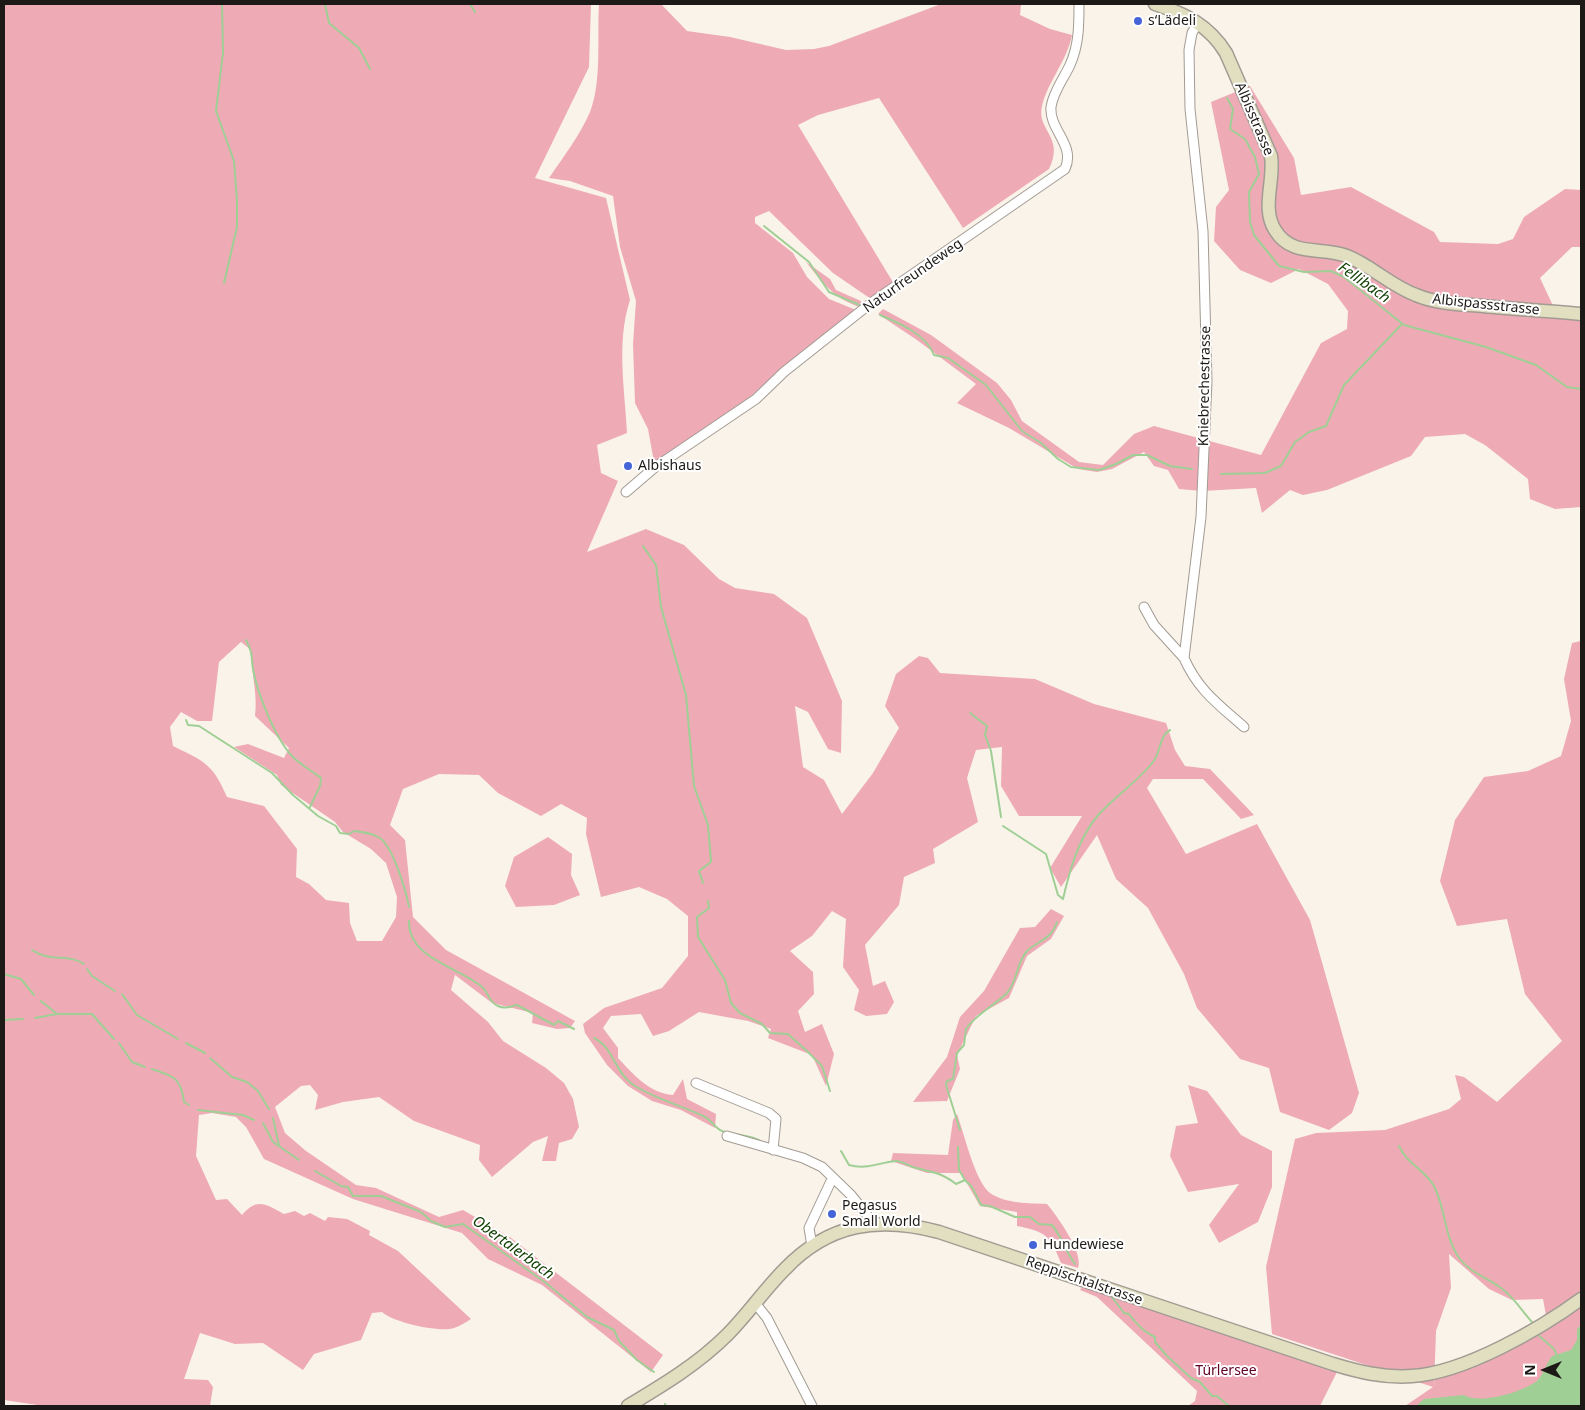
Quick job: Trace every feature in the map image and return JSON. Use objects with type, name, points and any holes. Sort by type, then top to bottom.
[{"type":"main road","name":"Albisstrasse","points":[[1155,4],[1178,12],[1198,22],[1217,40],[1226,53],[1268,148],[1273,166],[1269,210],[1276,232],[1285,242],[1297,248],[1342,255]]},
{"type":"main road","name":"Albispassstrasse","points":[[1342,255],[1360,262],[1402,289],[1425,298],[1445,302],[1581,314]]},
{"type":"main road","name":"Reppischtalstrasse","points":[[628,1406],[694,1365],[728,1334],[785,1269],[812,1246],[840,1232],[870,1224],[901,1224],[939,1232],[1333,1364],[1377,1375],[1413,1376],[1449,1369],[1504,1345],[1581,1299]]},
{"type":"street","name":"Naturfreundeweg","points":[[626,492],[654,468],[756,399],[784,372],[871,303],[1065,169],[1068,155],[1054,120],[1052,106],[1075,50],[1079,31],[1079,4]]},
{"type":"street","name":"Kniebrechestrasse","points":[[1184,658],[1201,517],[1207,380],[1203,231],[1190,109],[1190,50],[1192,33],[1198,22]]},
{"type":"street","points":[[1144,607],[1154,625],[1184,658],[1193,678],[1208,696],[1244,727]]},
{"type":"street","points":[[696,1083],[769,1113],[776,1120],[773,1150]]},
{"type":"street","points":[[727,1136],[746,1140],[822,1167],[851,1195],[867,1215],[870,1224]]},
{"type":"street","points":[[812,1246],[809,1228],[832,1178]]},
{"type":"street","points":[[755,1303],[767,1318],[812,1406]]},
{"type":"green space","points":[[4,4],[591,4],[589,67],[535,178],[606,198],[630,300],[623,332],[622,349],[627,433],[597,445],[601,473],[618,481],[587,552],[646,529],[684,545],[719,579],[735,588],[774,594],[807,618],[842,701],[841,753],[828,749],[808,712],[795,706],[803,767],[824,780],[842,814],[873,773],[899,728],[885,706],[896,674],[919,656],[928,658],[940,673],[1035,679],[1094,704],[1166,723],[1175,750],[1185,766],[1210,769],[1254,815],[1241,819],[1203,779],[1153,779],[1147,788],[1186,854],[1257,824],[1310,920],[1359,1093],[1352,1113],[1329,1130],[1280,1112],[1269,1068],[1240,1059],[1197,1008],[1184,974],[1148,908],[1116,879],[1097,835],[1061,887],[1050,868],[1082,816],[1019,816],[1001,786],[1002,747],[976,750],[967,778],[978,822],[933,849],[935,863],[904,877],[899,905],[865,945],[873,986],[885,981],[894,1002],[887,1014],[866,1016],[854,1010],[859,990],[843,967],[846,919],[832,911],[812,936],[790,951],[813,972],[814,994],[798,1011],[805,1032],[822,1024],[834,1054],[826,1086],[812,1055],[768,1038],[771,1029],[748,1021],[699,1012],[669,1031],[653,1036],[641,1014],[611,1016],[603,1028],[618,1048],[618,1058],[642,1082],[656,1091],[673,1095],[683,1079],[687,1099],[716,1114],[715,1128],[681,1110],[652,1101],[628,1086],[607,1065],[585,1033],[583,1024],[604,1008],[662,988],[688,956],[688,916],[667,899],[639,887],[601,897],[586,834],[587,818],[561,804],[541,816],[498,793],[479,775],[439,774],[403,789],[390,825],[405,840],[413,917],[446,950],[575,1021],[570,1028],[557,1029],[532,1023],[533,1013],[492,1003],[455,975],[451,990],[488,1022],[503,1041],[546,1068],[564,1083],[573,1099],[579,1127],[572,1139],[559,1143],[556,1161],[542,1161],[548,1136],[533,1142],[492,1177],[479,1160],[480,1145],[414,1121],[379,1097],[343,1102],[315,1110],[318,1095],[310,1085],[301,1086],[275,1107],[285,1133],[306,1151],[356,1185],[376,1188],[439,1217],[463,1210],[511,1238],[663,1355],[651,1372],[542,1285],[488,1259],[462,1233],[353,1199],[264,1159],[246,1127],[236,1117],[212,1113],[199,1115],[196,1156],[216,1200],[227,1199],[242,1215],[252,1206],[262,1204],[284,1214],[295,1211],[304,1216],[310,1213],[325,1221],[328,1217],[347,1219],[370,1231],[369,1235],[398,1251],[471,1319],[454,1328],[438,1329],[405,1323],[382,1312],[372,1313],[361,1340],[314,1354],[303,1370],[263,1343],[235,1344],[200,1333],[184,1379],[208,1380],[213,1387],[210,1406],[44,1406],[4,1400]],"holes":[[[241,642],[251,650],[256,700],[255,716],[289,748],[284,758],[248,744],[234,747],[277,775],[281,785],[335,822],[343,832],[371,849],[386,863],[397,897],[396,917],[382,941],[357,941],[350,923],[349,903],[326,900],[309,884],[296,877],[297,849],[264,806],[227,797],[212,770],[200,760],[173,746],[170,727],[181,712],[197,721],[212,721],[219,662]]]},
{"type":"green space","points":[[599,4],[661,4],[687,31],[730,37],[786,50],[814,49],[829,46],[941,4],[1021,4],[1020,15],[1050,29],[1072,35],[1066,54],[1042,106],[1041,114],[1054,149],[1053,158],[1049,169],[963,228],[879,98],[818,115],[798,125],[894,284],[871,299],[833,273],[769,211],[755,217],[755,223],[793,253],[807,277],[829,299],[856,310],[793,359],[733,412],[654,462],[648,429],[635,403],[633,344],[636,301],[620,247],[613,196],[570,181],[549,178],[581,129],[594,100],[598,73]]},
{"type":"green space","points":[[1250,86],[1294,158],[1301,195],[1351,187],[1434,232],[1440,242],[1498,244],[1513,239],[1524,217],[1565,189],[1581,190],[1581,247],[1572,247],[1540,278],[1555,310],[1581,312],[1581,507],[1555,509],[1530,499],[1528,479],[1485,445],[1465,434],[1425,437],[1411,456],[1327,490],[1303,495],[1290,490],[1262,513],[1256,488],[1202,491],[1179,489],[1168,470],[1154,466],[1144,452],[1112,469],[1097,472],[1078,469],[1009,428],[957,403],[976,384],[917,340],[878,314],[883,309],[931,335],[997,383],[1011,400],[1022,421],[1079,462],[1103,465],[1134,434],[1154,426],[1261,455],[1321,343],[1347,329],[1348,311],[1328,284],[1299,269],[1271,283],[1240,270],[1214,241],[1216,207],[1229,190],[1211,102]]},
{"type":"green space","points":[[806,262],[830,279],[836,290],[861,301],[860,307],[836,295],[823,283]]},
{"type":"green space","points":[[1581,641],[1581,1406],[1405,1406],[1433,1387],[1272,1334],[1266,1267],[1295,1139],[1316,1133],[1385,1130],[1449,1109],[1461,1099],[1455,1075],[1464,1077],[1497,1102],[1562,1041],[1525,994],[1507,919],[1457,926],[1440,881],[1455,820],[1484,777],[1528,771],[1561,756],[1571,721],[1564,679],[1572,643]],"holes":[[[1449,1254],[1489,1289],[1512,1300],[1543,1299],[1547,1321],[1435,1376],[1434,1387],[1436,1331],[1451,1288]]]},
{"type":"green space","points":[[548,837],[572,854],[571,875],[580,895],[554,905],[516,907],[505,886],[514,857]]},
{"type":"green space","points":[[1051,909],[1064,916],[1051,939],[1027,956],[1009,998],[976,1016],[957,1055],[960,1069],[947,1101],[913,1102],[947,1057],[960,1017],[984,991],[1020,928],[1035,927]]},
{"type":"green space","points":[[1188,1085],[1207,1091],[1241,1135],[1272,1151],[1272,1187],[1258,1222],[1219,1243],[1209,1225],[1239,1184],[1188,1192],[1170,1156],[1176,1126],[1198,1123]]},
{"type":"green space","points":[[957,1114],[975,1168],[985,1187],[996,1197],[1003,1199],[1047,1204],[1073,1244],[1079,1261],[1078,1268],[1061,1263],[1050,1241],[1041,1233],[1017,1226],[1017,1212],[980,1206],[961,1173],[927,1173],[891,1161],[893,1153],[948,1155],[953,1120]]},
{"type":"green space","name":"Türlersee","points":[[1083,1285],[1338,1370],[1320,1406],[1188,1406],[1195,1401],[1197,1391],[1097,1297],[1080,1290]]},
{"type":"shaded area","points":[[1581,1325],[1581,1406],[1416,1406],[1424,1399],[1464,1395],[1471,1398],[1490,1398],[1523,1389],[1538,1380],[1552,1356],[1571,1350],[1577,1340],[1577,1329]]},
{"type":"waterway","points":[[222,4],[223,53],[216,111],[234,161],[237,200],[237,227],[224,283]]},
{"type":"waterway","points":[[325,4],[329,23],[359,48],[370,69]]},
{"type":"waterway","points":[[470,4],[475,12]]},
{"type":"waterway","name":"Fellibach","points":[[1227,98],[1233,109],[1230,129],[1245,139],[1255,157],[1259,174],[1249,192],[1250,222],[1254,235],[1279,266],[1304,272],[1331,271],[1344,277],[1404,325],[1486,347],[1536,365],[1567,387],[1581,389]]},
{"type":"waterway","points":[[764,226],[809,262],[829,292],[862,306]]},
{"type":"waterway","points":[[880,315],[911,330],[925,341],[934,355],[948,358],[986,385],[1022,431],[1041,443],[1058,459],[1071,467],[1099,470],[1133,455],[1147,455],[1170,466],[1192,469]]},
{"type":"waterway","points":[[1221,474],[1265,473],[1281,466],[1295,442],[1309,432],[1326,426],[1344,385],[1402,324]]},
{"type":"waterway","points":[[643,546],[656,565],[661,607],[686,695],[694,786],[708,825],[711,862],[699,871],[703,883]]},
{"type":"waterway","points":[[246,640],[251,652],[255,679],[274,728],[293,757],[321,778],[320,786],[310,807]]},
{"type":"waterway","points":[[970,713],[987,726],[985,735],[991,751],[1001,817]]},
{"type":"waterway","points":[[186,720],[188,725],[199,726],[272,773],[293,795],[318,816],[336,826],[340,833],[349,834],[357,831],[380,838],[390,850],[402,881],[409,907]]},
{"type":"waterway","points":[[1063,899],[1072,865],[1086,832],[1100,813],[1153,762],[1164,736],[1170,730]]},
{"type":"waterway","points":[[1003,826],[1046,854],[1058,895],[1063,899]]},
{"type":"waterway","points":[[708,901],[709,908],[697,917],[698,937],[725,980],[731,1003],[740,1013],[762,1024],[770,1033],[788,1034],[822,1066],[830,1091]]},
{"type":"waterway","points":[[409,921],[411,934],[425,953],[481,986],[495,1004],[505,1008],[517,1005],[554,1025],[558,1021],[574,1029]]},
{"type":"waterway","points":[[960,1130],[946,1085],[947,1081],[953,1079],[957,1053],[964,1045],[966,1029],[975,1019],[1007,993],[1011,988],[1023,956],[1031,947],[1048,936],[1057,922]]},
{"type":"waterway","points":[[32,950],[46,956],[72,959],[84,964]]},
{"type":"waterway","points":[[87,969],[92,976],[115,991]]},
{"type":"waterway","points":[[4,974],[21,979],[34,995]]},
{"type":"waterway","points":[[122,994],[137,1015],[178,1039]]},
{"type":"waterway","points":[[41,1001],[57,1014]]},
{"type":"waterway","points":[[35,1018],[57,1014],[92,1014],[114,1039]]},
{"type":"waterway","points":[[4,1020],[23,1019]]},
{"type":"waterway","points":[[594,1038],[606,1047],[626,1079],[640,1089],[705,1117],[722,1131],[758,1139],[762,1142]]},
{"type":"waterway","points":[[119,1043],[132,1062],[145,1067]]},
{"type":"waterway","points":[[186,1043],[205,1053]]},
{"type":"waterway","points":[[210,1058],[232,1077],[247,1082],[258,1091],[269,1109]]},
{"type":"waterway","points":[[152,1069],[175,1079],[181,1088],[184,1102],[189,1105]]},
{"type":"waterway","points":[[198,1110],[243,1115],[254,1120]]},
{"type":"waterway","points":[[273,1118],[279,1146]]},
{"type":"waterway","points":[[263,1123],[273,1142],[299,1160]]},
{"type":"waterway","points":[[1399,1146],[1406,1157],[1434,1186],[1451,1242],[1460,1259],[1464,1264],[1505,1291],[1532,1322]]},
{"type":"waterway","points":[[958,1147],[959,1170],[965,1180]]},
{"type":"waterway","points":[[841,1151],[849,1165],[867,1166],[897,1161],[940,1174],[956,1184],[965,1180],[972,1187],[981,1205],[990,1206],[1015,1217],[1030,1217],[1039,1224],[1052,1225],[1075,1264]]},
{"type":"waterway","name":"Obertalerbach","points":[[315,1171],[341,1186],[348,1187],[353,1196],[381,1196],[421,1212],[431,1221],[445,1227],[463,1224],[546,1283],[587,1317],[614,1330],[619,1341],[637,1360],[654,1372]]},
{"type":"waterway","points":[[1112,1297],[1124,1313],[1129,1314],[1140,1327],[1155,1337],[1155,1342],[1167,1356],[1191,1378],[1200,1382],[1212,1396],[1217,1396],[1229,1406]]},
{"type":"waterway","points":[[1537,1334],[1554,1349],[1557,1356]]},
{"type":"place","name":"s‘Lädeli","points":[[1138,21]]},
{"type":"place","name":"Albishaus","points":[[628,466]]},
{"type":"place","name":"Pegasus Small World","points":[[832,1214]]},
{"type":"place","name":"Hundewiese","points":[[1033,1245]]}]
